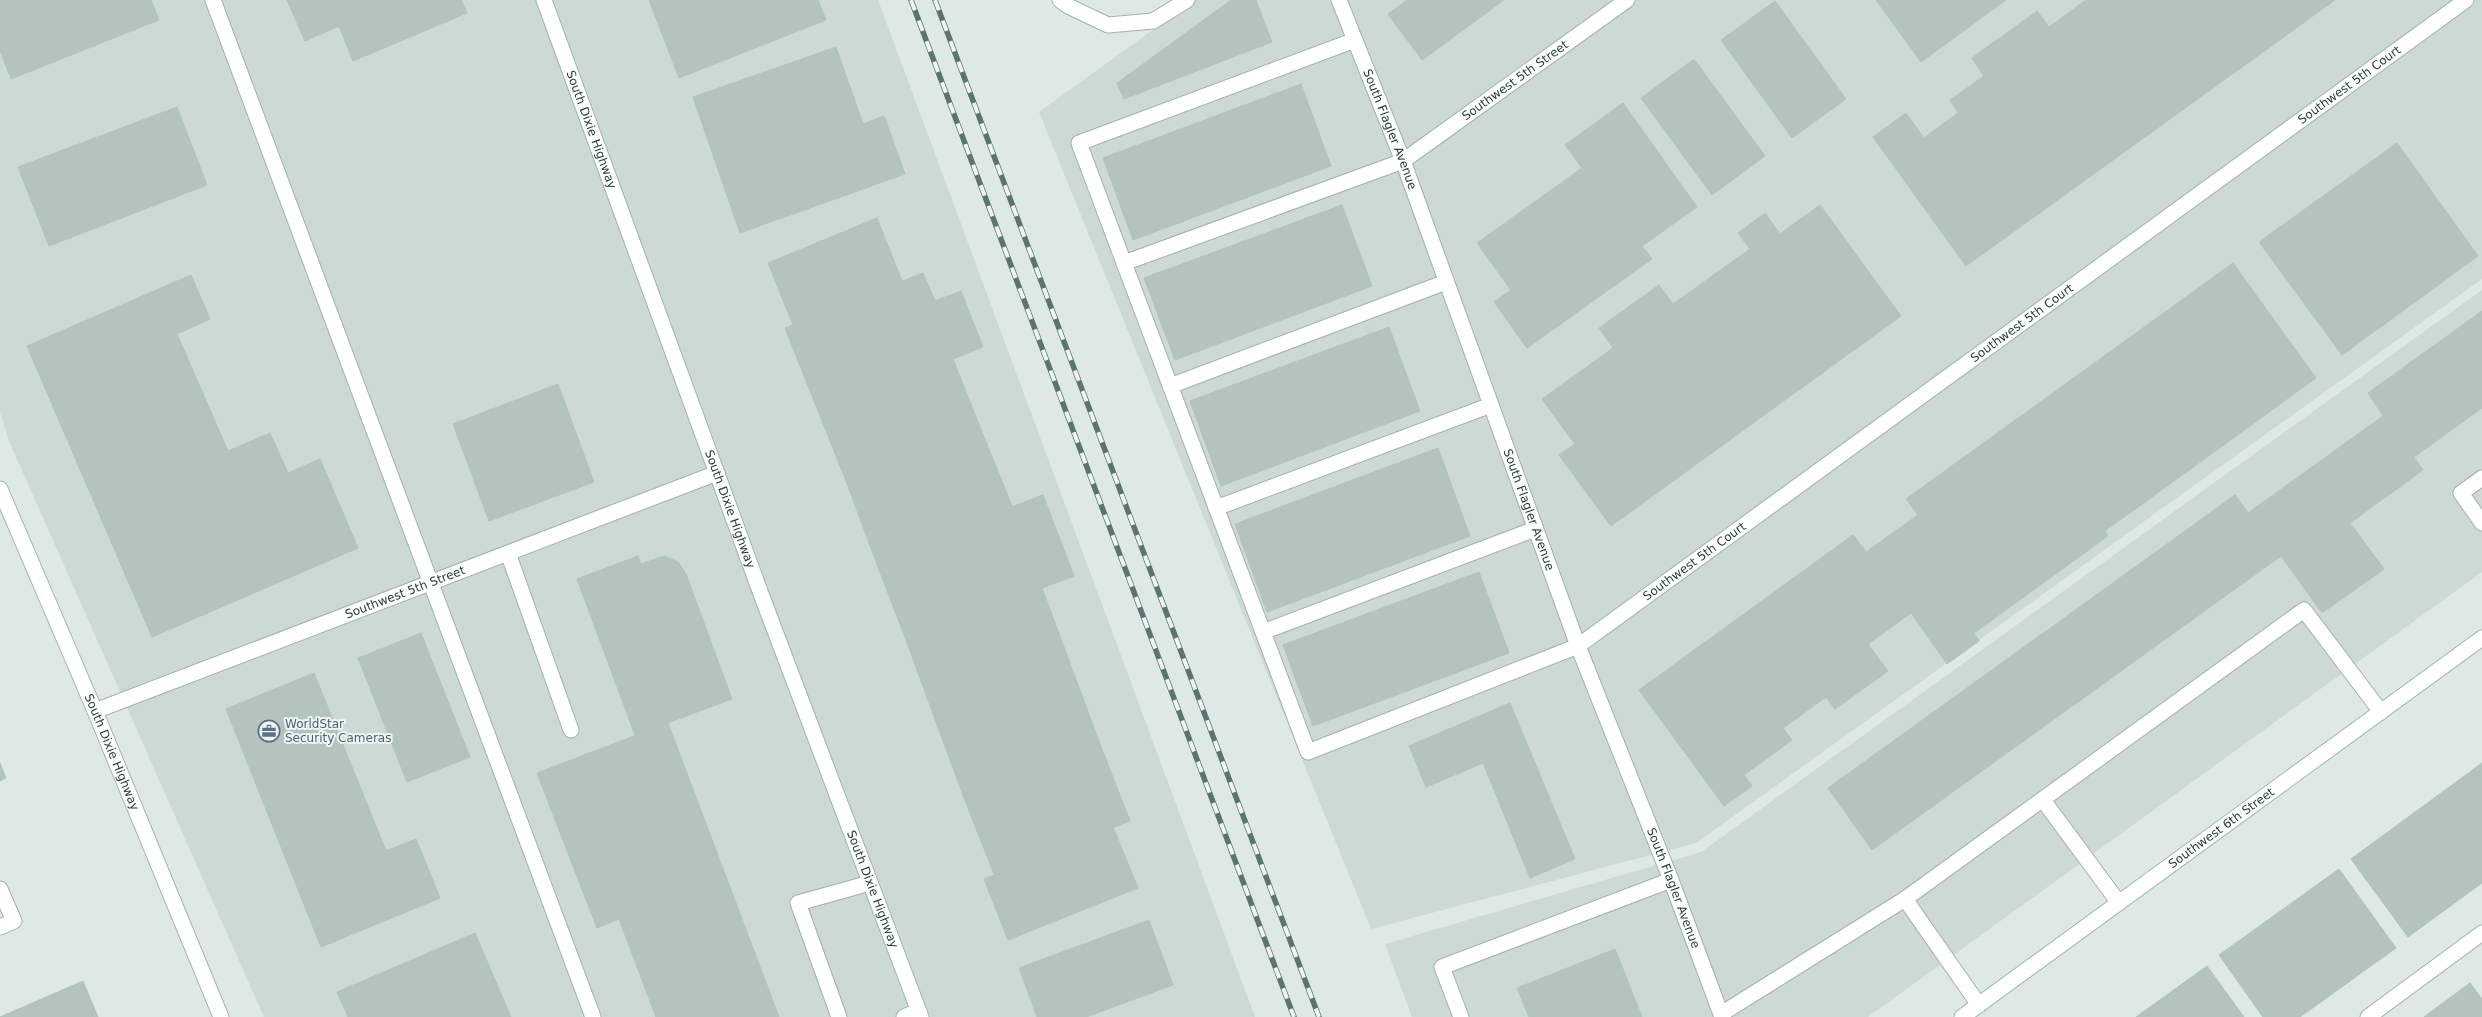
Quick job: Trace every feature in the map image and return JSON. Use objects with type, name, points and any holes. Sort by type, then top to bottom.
[{"type":"street","points":[[213,0],[593,1017]]},
{"type":"street","name":"South Dixie Highway","points":[[544,0],[716,473],[920,1014]]},
{"type":"street","points":[[1060,0],[1068,6],[1108,25],[1153,21],[1187,0]]},
{"type":"street","name":"South Flagler Avenue","points":[[1339,0],[1402,161],[1578,646],[1671,880],[1721,1015]]},
{"type":"street","name":"Southwest 5th Street","points":[[1124,263],[1402,161],[1627,0]]},
{"type":"street","name":"Southwest 5th Court","points":[[1263,632],[1308,752],[1578,646],[2466,0]]},
{"type":"street","points":[[1355,40],[1079,143],[1263,632],[1535,529]]},
{"type":"street","points":[[1170,386],[1446,282]]},
{"type":"street","points":[[1216,508],[1491,406]]},
{"type":"street","name":"Southwest 5th Street","points":[[95,711],[716,473]]},
{"type":"street","points":[[2482,478],[2461,493],[2482,523]]},
{"type":"street","name":"South Dixie Highway","points":[[0,488],[95,711],[221,1017]]},
{"type":"street","points":[[508,553],[571,730]]},
{"type":"street","points":[[1721,1015],[1905,899],[2304,610],[2381,712]]},
{"type":"street","name":"Southwest 6th Street","points":[[1962,1017],[2482,638]]},
{"type":"street","points":[[2043,800],[2119,903]]},
{"type":"street","points":[[1461,1017],[1442,967],[1671,880]]},
{"type":"street","points":[[839,1017],[798,903],[870,883]]},
{"type":"street","points":[[0,889],[14,922],[0,927]]},
{"type":"street","points":[[1905,899],[1979,1005]]},
{"type":"street","points":[[2368,1017],[2482,933]]},
{"type":"street","points":[[904,1017],[920,1014]]},
{"type":"shaded area","points":[[0,0],[878,0],[1255,1017],[264,1017],[9,441],[0,412]]},
{"type":"shaded area","points":[[1194,0],[2482,0],[2482,279],[1696,843],[1371,929],[1039,112]]},
{"type":"shaded area","points":[[2482,290],[2482,572],[1868,1017],[1412,1017],[1385,944],[1701,852]]},
{"type":"building","points":[[0,0],[151,0],[159,20],[11,79],[0,50]]},
{"type":"building","points":[[287,0],[461,0],[467,13],[353,61],[339,26],[305,41]]},
{"type":"building","points":[[649,0],[818,0],[826,20],[679,78]]},
{"type":"building","points":[[1231,0],[1256,0],[1272,42],[1124,99],[1117,83]]},
{"type":"building","points":[[1407,0],[1504,0],[1422,60],[1388,14]]},
{"type":"building","points":[[1876,0],[2006,0],[1921,62]]},
{"type":"building","points":[[2086,0],[2335,0],[1966,266],[1873,137],[1906,113],[1924,138],[1958,113],[1950,100],[1984,76],[1972,58],[2037,11],[2049,27]]},
{"type":"building","points":[[1775,1],[1846,99],[1792,138],[1721,40]]},
{"type":"building","points":[[836,47],[863,124],[884,116],[905,174],[740,233],[693,97]]},
{"type":"building","points":[[1694,59],[1765,156],[1712,195],[1641,98]]},
{"type":"building","points":[[1301,84],[1331,166],[1133,240],[1103,158]]},
{"type":"building","points":[[1623,103],[1697,207],[1642,246],[1652,259],[1527,348],[1494,302],[1511,290],[1477,243],[1582,168],[1565,145]]},
{"type":"building","points":[[177,107],[207,185],[49,246],[18,167]]},
{"type":"building","points":[[2397,143],[2478,256],[2342,355],[2259,242]]},
{"type":"building","points":[[1342,205],[1372,286],[1175,360],[1144,278]]},
{"type":"building","points":[[1820,205],[1901,316],[1611,526],[1559,455],[1575,444],[1542,399],[1613,348],[1599,328],[1659,285],[1673,304],[1750,249],[1738,233],[1765,213],[1780,234]]},
{"type":"building","points":[[877,218],[902,281],[793,325],[768,263]]},
{"type":"building","points":[[2233,263],[2316,378],[2105,531],[2108,536],[1974,633],[1979,641],[1947,664],[1911,613],[1868,644],[1888,671],[1835,709],[1826,697],[1783,728],[1792,740],[1744,775],[1752,786],[1724,806],[1639,690],[1853,535],[1866,552],[1918,515],[1906,499]]},
{"type":"building","points":[[923,273],[935,301],[961,291],[983,347],[953,359],[980,427],[846,481],[785,328]]},
{"type":"building","points":[[191,275],[210,319],[177,334],[228,451],[270,433],[288,473],[320,459],[358,548],[152,637],[27,346]]},
{"type":"building","points":[[2482,311],[2482,408],[2414,457],[2423,470],[2350,523],[2384,569],[2322,613],[2281,556],[1872,850],[1828,788],[2235,495],[2248,513],[2383,416],[2368,393]]},
{"type":"building","points":[[1389,327],[1420,411],[1221,486],[1190,401]]},
{"type":"building","points":[[558,384],[594,482],[489,521],[453,424]]},
{"type":"building","points":[[980,427],[1012,506],[875,559],[846,481]]},
{"type":"building","points":[[1438,448],[1470,536],[1267,612],[1235,524]]},
{"type":"building","points":[[1043,495],[1074,576],[906,640],[875,559]]},
{"type":"building","points":[[638,556],[641,564],[664,556],[678,562],[686,574],[732,699],[635,735],[577,579]]},
{"type":"building","points":[[1479,572],[1509,653],[1313,726],[1283,645]]},
{"type":"building","points":[[1042,588],[1100,744],[964,798],[906,640]]},
{"type":"building","points":[[421,633],[470,757],[407,782],[358,658]]},
{"type":"building","points":[[314,673],[386,851],[416,839],[440,898],[321,947],[226,709]]},
{"type":"building","points":[[1510,703],[1575,859],[1530,878],[1483,763],[1426,787],[1409,746]]},
{"type":"building","points":[[668,723],[779,1017],[656,1017],[619,919],[597,928],[537,773]]},
{"type":"building","points":[[1100,744],[1130,821],[994,874],[964,798]]},
{"type":"building","points":[[0,763],[6,778],[0,781]]},
{"type":"building","points":[[2482,763],[2482,883],[2408,937],[2351,859]]},
{"type":"building","points":[[1113,827],[1138,888],[1008,940],[984,879]]},
{"type":"building","points":[[2339,869],[2396,948],[2300,1017],[2263,1017],[2219,955]]},
{"type":"building","points":[[1149,920],[1173,985],[1086,1017],[1037,1017],[1019,968]]},
{"type":"building","points":[[475,933],[511,1017],[348,1017],[337,992]]},
{"type":"building","points":[[1615,949],[1642,1017],[1529,1017],[1517,988]]},
{"type":"building","points":[[2207,966],[2244,1017],[2136,1017]]},
{"type":"building","points":[[83,981],[98,1017],[0,1017]]},
{"type":"building","points":[[2470,983],[2482,999],[2482,1017],[2424,1017]]},
{"type":"railway","points":[[911,0],[1294,1017]]},
{"type":"railway","points":[[935,0],[1319,1017]]},
{"type":"place","name":"WorldStar Security Cameras","points":[[269,731]]}]
